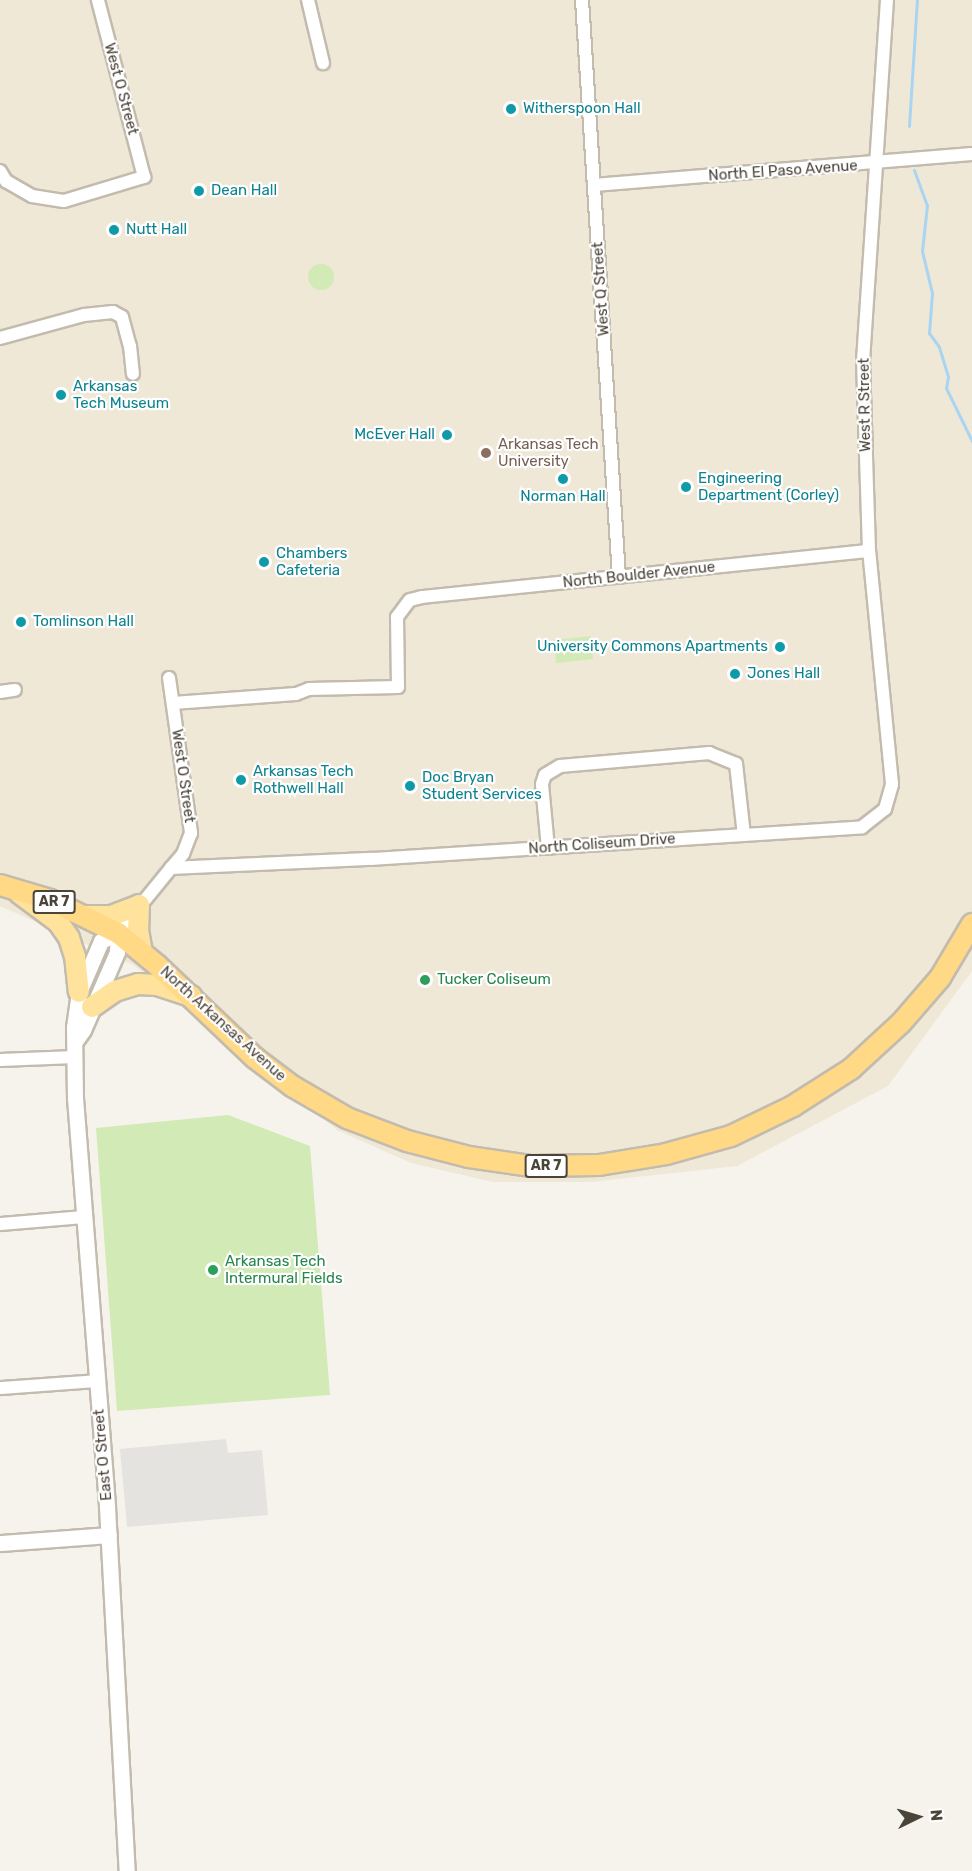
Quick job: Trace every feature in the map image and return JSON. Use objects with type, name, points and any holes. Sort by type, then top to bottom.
[{"type":"highway","name":"North Arkansas Avenue","points":[[6,886],[50,900],[118,933],[191,996],[264,1065],[292,1086],[347,1118],[407,1141],[469,1158],[531,1166],[599,1165],[666,1154],[731,1136],[793,1106],[839,1077],[901,1023],[935,983],[972,924]]},
{"type":"main road","points":[[6,886],[46,911],[65,932],[75,956],[85,1000],[138,984],[157,985],[191,996]]},
{"type":"main road","points":[[85,916],[111,916],[139,905],[138,930],[142,952]]},
{"type":"street","name":"West O Street","points":[[0,171],[6,181],[32,196],[64,201],[144,177],[98,0]]},
{"type":"street","points":[[308,0],[323,63]]},
{"type":"street","name":"West Q Street","points":[[582,0],[620,577]]},
{"type":"street","name":"West R Street","points":[[885,809],[892,784],[869,551],[863,361],[886,0]]},
{"type":"street","name":"North El Paso Avenue","points":[[594,185],[875,164],[972,154]]},
{"type":"street","points":[[0,338],[84,315],[112,312],[122,317],[130,346],[133,374]]},
{"type":"street","name":"North Boulder Avenue","points":[[173,702],[296,694],[309,689],[398,687],[397,618],[410,600],[869,551]]},
{"type":"street","name":"West O Street","points":[[118,933],[183,854],[191,833],[169,678]]},
{"type":"street","points":[[0,692],[15,690]]},
{"type":"street","points":[[548,848],[542,784],[545,775],[560,766],[709,753],[736,764],[744,835]]},
{"type":"street","name":"North Coliseum Drive","points":[[171,868],[313,862],[862,827],[885,809]]},
{"type":"street","name":"East O Street","points":[[118,933],[101,941],[85,1000],[74,1027],[84,1217],[109,1535],[127,1871]]},
{"type":"street","points":[[0,1060],[75,1057]]},
{"type":"street","points":[[0,1224],[84,1217]]},
{"type":"street","points":[[0,1388],[97,1382]]},
{"type":"street","points":[[0,1544],[109,1535]]},
{"type":"shaded area","name":"Arkansas Tech University","points":[[0,0],[972,0],[972,971],[888,1086],[737,1166],[591,1182],[493,1182],[411,1163],[337,1130],[195,1012],[133,965],[0,906]]},
{"type":"shaded area","points":[[226,1439],[228,1453],[262,1450],[268,1515],[127,1527],[120,1449]]},
{"type":"green space","points":[[321,264],[330,268],[334,277],[330,286],[321,290],[312,286],[308,277],[312,268]]},
{"type":"green space","points":[[591,636],[593,659],[556,663],[554,640]]},
{"type":"green space","name":"Arkansas Tech Intermural Fields","points":[[228,1115],[310,1146],[330,1395],[117,1411],[96,1128]]},
{"type":"waterway","points":[[909,126],[917,0]]},
{"type":"waterway","points":[[914,170],[927,205],[922,251],[932,293],[929,333],[939,347],[948,377],[946,388],[972,441]]},
{"type":"place","name":"Witherspoon Hall","points":[[511,109]]},
{"type":"place","name":"Dean Hall","points":[[199,191]]},
{"type":"place","name":"Nutt Hall","points":[[114,230]]},
{"type":"place","name":"Arkansas Tech Museum","points":[[61,395]]},
{"type":"place","name":"McEver Hall","points":[[447,435]]},
{"type":"place","name":"Arkansas Tech University","points":[[486,453]]},
{"type":"place","name":"Norman Hall","points":[[563,479]]},
{"type":"place","name":"Engineering Department (Corley)","points":[[686,487]]},
{"type":"place","name":"Chambers Cafeteria","points":[[264,562]]},
{"type":"place","name":"Tomlinson Hall","points":[[21,622]]},
{"type":"place","name":"University Commons Apartments","points":[[780,647]]},
{"type":"place","name":"Jones Hall","points":[[735,674]]},
{"type":"place","name":"Arkansas Tech Rothwell Hall","points":[[241,780]]},
{"type":"place","name":"Doc Bryan Student Services","points":[[410,786]]},
{"type":"place","name":"Tucker Coliseum","points":[[425,980]]},
{"type":"place","name":"Arkansas Tech Intermural Fields","points":[[213,1270]]}]
